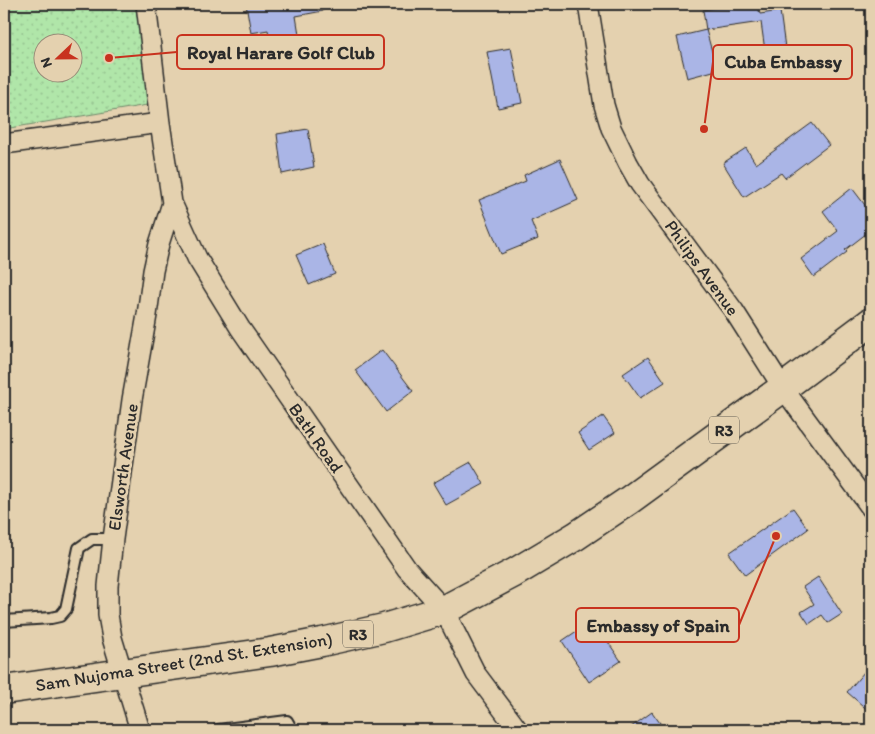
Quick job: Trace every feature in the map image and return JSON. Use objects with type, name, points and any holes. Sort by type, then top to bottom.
[{"type":"highway","name":"Sam Nujoma Street (2nd St. Extension)","points":[[4,690],[270,652],[384,628],[444,610],[514,573],[576,536],[783,388],[871,322]]},
{"type":"street","name":"Bath Road","points":[[146,4],[160,123],[172,203],[198,258],[240,328],[407,569],[444,610],[476,674],[518,730]]},
{"type":"street","name":"Philips Avenue","points":[[588,4],[604,105],[611,128],[628,163],[640,184],[734,311],[783,388],[871,508]]},
{"type":"street","points":[[4,144],[160,123]]},
{"type":"street","name":"Elsworth Avenue","points":[[140,730],[112,638],[108,615],[108,586],[132,400],[153,271],[172,203]]},
{"type":"lane","points":[[4,621],[60,616],[66,609],[79,548],[92,539],[113,539]]},
{"type":"lane","points":[[218,730],[287,721],[292,730]]},
{"type":"green space","points":[[4,4],[135,4],[153,104],[4,129]]},
{"type":"building","points":[[246,4],[322,4],[323,11],[296,16],[303,59],[274,64],[268,30],[251,33]]},
{"type":"building","points":[[740,4],[757,4],[760,14],[780,11],[786,55],[766,58],[761,22],[706,30],[703,10]]},
{"type":"building","points":[[706,30],[717,70],[687,78],[677,37]]},
{"type":"building","points":[[511,48],[522,103],[498,108],[487,52]]},
{"type":"building","points":[[812,123],[829,145],[785,178],[781,173],[744,197],[723,163],[746,148],[756,164]]},
{"type":"building","points":[[308,129],[314,167],[282,174],[277,134]]},
{"type":"building","points":[[560,159],[578,200],[531,221],[538,239],[501,254],[479,200],[526,181],[524,175]]},
{"type":"building","points":[[852,188],[871,213],[871,230],[845,250],[847,252],[814,277],[801,259],[838,231],[823,211]]},
{"type":"building","points":[[323,244],[335,274],[309,285],[296,255]]},
{"type":"building","points":[[382,350],[413,391],[386,412],[355,370]]},
{"type":"building","points":[[648,357],[665,382],[640,398],[623,374]]},
{"type":"building","points":[[603,416],[615,433],[589,450],[578,433]]},
{"type":"building","points":[[471,462],[484,484],[446,505],[433,483]]},
{"type":"building","points":[[793,508],[808,529],[745,575],[729,553]]},
{"type":"building","points":[[818,577],[842,614],[828,623],[822,615],[809,624],[801,612],[814,604],[803,587]]},
{"type":"building","points":[[593,620],[621,661],[589,682],[562,641]]},
{"type":"building","points":[[871,664],[871,713],[847,692]]},
{"type":"building","points":[[652,712],[665,730],[627,730]]},
{"type":"place","name":"Royal Harare Golf Club","points":[[109,58]]},
{"type":"place","name":"Cuba Embassy","points":[[704,129]]},
{"type":"place","name":"Embassy of Spain","points":[[776,536]]}]
